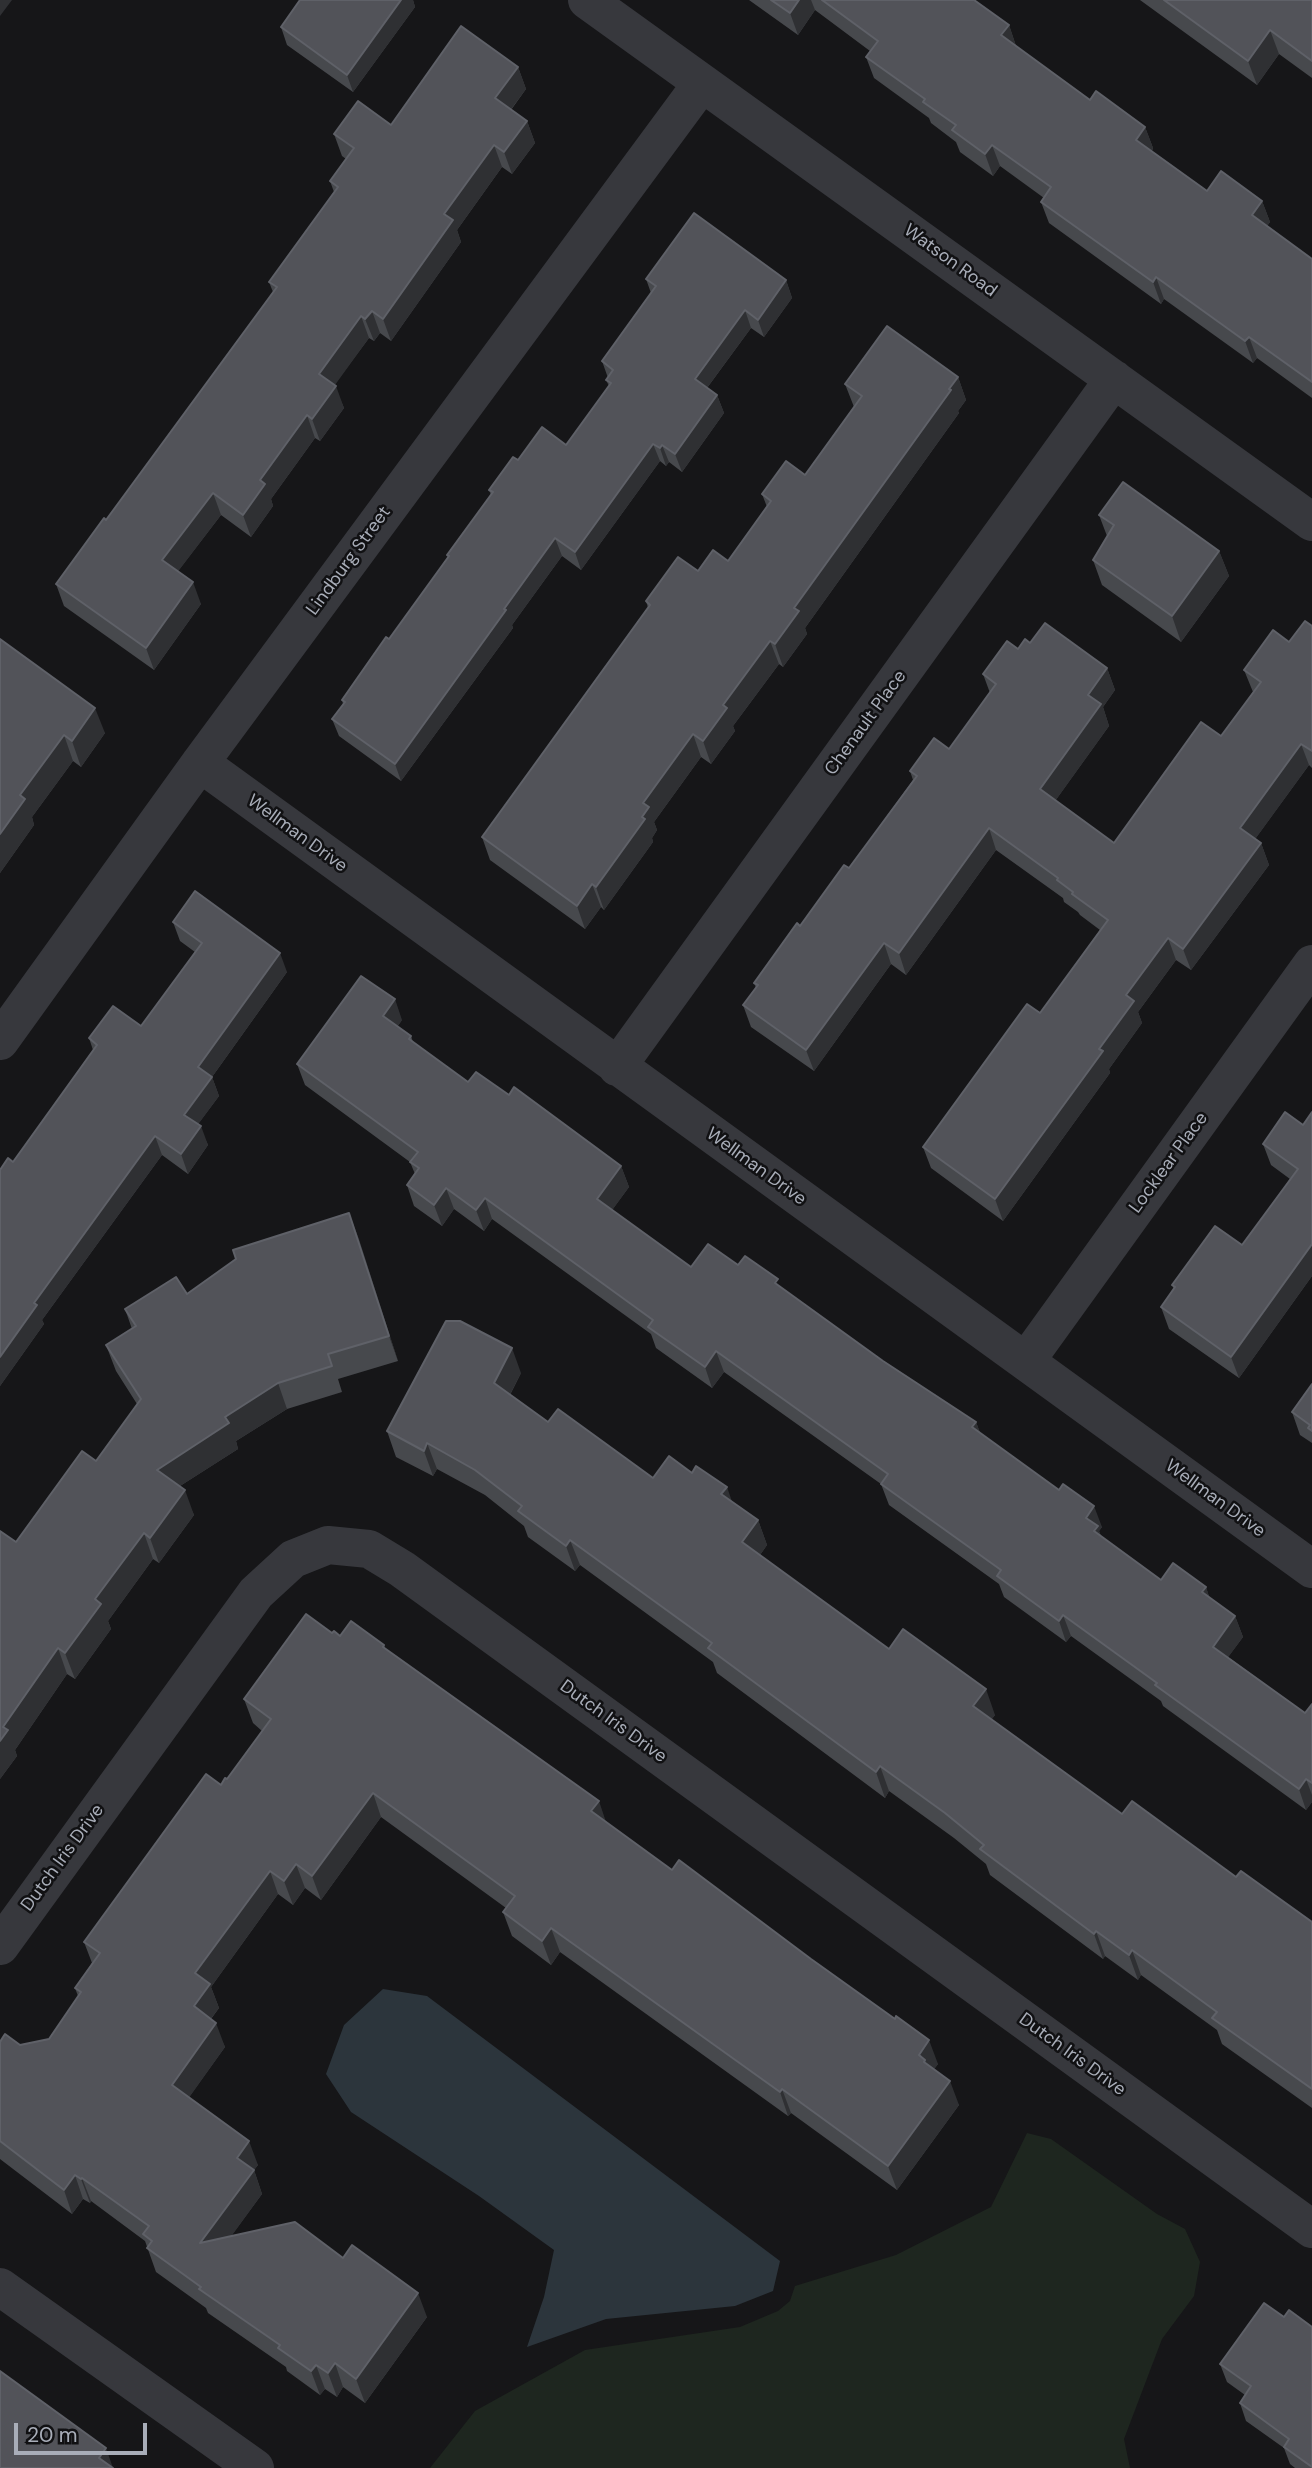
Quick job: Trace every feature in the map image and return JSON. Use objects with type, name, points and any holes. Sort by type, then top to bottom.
[{"type":"street","name":"Watson Road","points":[[587,0],[1312,522]]},
{"type":"street","name":"Lindburg Street","points":[[0,1040],[200,763],[702,83]]},
{"type":"street","name":"Chenault Place","points":[[617,1067],[1114,379]]},
{"type":"street","name":"Wellman Drive","points":[[200,763],[1312,1569]]},
{"type":"street","name":"Locklear Place","points":[[1026,1362],[1312,964]]},
{"type":"street","name":"Dutch Iris Drive","points":[[0,1946],[256,1593],[293,1559],[328,1545],[369,1549],[402,1569],[1312,2229]]},
{"type":"street","points":[[0,2287],[255,2468]]},
{"type":"shaded area","points":[[383,1989],[427,1996],[780,2261],[773,2291],[735,2306],[606,2319],[527,2347],[544,2297],[554,2250],[479,2196],[351,2112],[326,2074],[344,2025]]},
{"type":"shaded area","points":[[1027,2133],[1051,2139],[1157,2214],[1185,2229],[1200,2262],[1194,2296],[1162,2339],[1124,2439],[1130,2468],[430,2468],[475,2411],[585,2350],[740,2327],[778,2311],[790,2301],[795,2286],[896,2255],[991,2207]]},
{"type":"building","points":[[300,0],[401,0],[347,75],[281,27]]},
{"type":"building","points":[[771,0],[799,0],[790,13]]},
{"type":"building","points":[[822,0],[974,0],[1009,25],[1001,35],[1090,100],[1096,91],[1145,127],[1136,140],[1207,191],[1221,171],[1262,201],[1252,215],[1312,259],[1312,382],[1249,337],[1245,341],[1156,277],[1153,282],[1041,202],[1051,187],[992,145],[985,154],[952,130],[956,125],[866,57],[878,41]]},
{"type":"building","points":[[1164,0],[1312,0],[1312,61],[1270,30],[1248,61]]},
{"type":"building","points":[[461,26],[518,67],[495,98],[527,121],[504,152],[494,145],[444,214],[453,220],[383,319],[372,311],[365,319],[361,316],[319,374],[336,386],[312,419],[307,415],[260,480],[265,484],[243,515],[213,493],[162,560],[193,582],[146,648],[56,584],[277,287],[269,282],[338,187],[330,181],[354,148],[334,134],[358,101],[391,125]]},
{"type":"building","points":[[694,213],[786,280],[758,320],[745,310],[695,379],[717,395],[675,454],[662,445],[660,448],[653,444],[575,552],[555,538],[395,764],[332,719],[345,702],[342,700],[386,637],[389,639],[449,556],[447,555],[493,492],[489,490],[513,457],[518,460],[542,427],[566,445],[611,383],[606,380],[613,370],[602,361],[656,286],[646,279]]},
{"type":"building","points":[[887,326],[958,377],[794,608],[799,611],[775,644],[770,641],[723,705],[727,708],[703,741],[693,734],[643,803],[649,807],[642,817],[645,819],[596,887],[592,884],[577,906],[482,837],[650,605],[646,601],[678,557],[698,571],[713,550],[728,561],[771,501],[762,494],[786,461],[805,475],[862,396],[845,384]]},
{"type":"building","points":[[1123,482],[1219,551],[1172,616],[1093,560],[1114,525],[1099,515]]},
{"type":"building","points":[[1305,621],[1312,626],[1312,751],[1301,744],[1240,828],[1261,843],[1183,949],[1168,938],[1126,995],[1134,1001],[1099,1049],[1103,1051],[995,1199],[923,1147],[1027,1004],[1040,1013],[1108,920],[1072,894],[1058,878],[989,828],[899,953],[884,943],[806,1050],[743,1005],[758,985],[754,983],[797,923],[800,926],[844,865],[849,868],[917,776],[910,771],[934,738],[949,749],[996,684],[983,674],[1007,641],[1018,649],[1025,639],[1030,643],[1045,623],[1107,668],[1088,695],[1101,704],[1040,789],[1114,843],[1201,722],[1221,736],[1261,682],[1244,670],[1273,630],[1289,642]]},
{"type":"building","points":[[0,639],[95,708],[72,741],[64,735],[20,795],[25,799],[0,834]]},
{"type":"building","points":[[195,891],[280,953],[198,1067],[212,1077],[184,1115],[201,1126],[181,1154],[155,1136],[34,1303],[37,1305],[0,1357],[0,1170],[8,1158],[13,1162],[97,1045],[89,1038],[113,1006],[141,1026],[202,943],[173,922]]},
{"type":"building","points":[[361,976],[395,999],[383,1016],[411,1036],[409,1039],[468,1082],[476,1072],[509,1095],[514,1087],[621,1166],[597,1199],[691,1267],[708,1244],[738,1265],[745,1256],[778,1279],[775,1283],[883,1361],[976,1422],[972,1427],[1059,1490],[1063,1484],[1094,1506],[1086,1518],[1098,1526],[1094,1531],[1161,1580],[1173,1563],[1206,1587],[1202,1592],[1235,1616],[1213,1647],[1305,1713],[1312,1704],[1312,1783],[1306,1779],[1299,1789],[1063,1615],[1059,1621],[997,1576],[1001,1570],[881,1484],[888,1474],[716,1351],[705,1367],[648,1327],[653,1320],[485,1198],[476,1210],[446,1188],[434,1205],[407,1185],[419,1168],[410,1162],[418,1152],[297,1064]]},
{"type":"building","points":[[1285,1112],[1303,1125],[1312,1112],[1312,1244],[1231,1357],[1161,1307],[1175,1287],[1172,1285],[1215,1226],[1242,1245],[1298,1169],[1263,1144]]},
{"type":"building","points":[[349,1213],[389,1336],[328,1354],[332,1366],[278,1383],[225,1417],[229,1423],[157,1470],[185,1490],[150,1538],[144,1533],[95,1599],[101,1604],[65,1653],[58,1648],[3,1727],[8,1730],[0,1741],[0,1531],[16,1542],[82,1451],[96,1461],[141,1399],[106,1345],[136,1326],[125,1309],[176,1277],[187,1294],[236,1259],[233,1250]]},
{"type":"building","points":[[446,1321],[460,1321],[512,1348],[494,1383],[548,1422],[558,1409],[653,1478],[669,1456],[692,1473],[696,1466],[727,1487],[721,1494],[758,1520],[742,1542],[889,1649],[903,1629],[986,1689],[973,1706],[1122,1814],[1132,1801],[1236,1877],[1241,1871],[1312,1922],[1312,2089],[1212,2018],[1217,2012],[1132,1950],[1129,1955],[1096,1931],[1094,1934],[980,1849],[984,1845],[945,1813],[880,1766],[876,1772],[708,1648],[712,1643],[570,1540],[566,1546],[518,1511],[522,1506],[475,1470],[427,1443],[424,1451],[387,1431]]},
{"type":"building","points":[[1312,1384],[1312,1431],[1308,1428],[1310,1425],[1292,1412]]},
{"type":"building","points":[[306,1614],[340,1636],[351,1621],[384,1645],[383,1647],[599,1801],[591,1811],[672,1870],[679,1860],[811,1959],[929,2040],[919,2055],[924,2062],[950,2081],[888,2166],[551,1928],[542,1941],[503,1912],[515,1896],[373,1793],[312,1876],[296,1864],[284,1881],[270,1871],[195,1973],[210,1984],[194,2006],[216,2023],[172,2085],[249,2141],[237,2158],[254,2170],[200,2243],[295,2222],[343,2258],[352,2245],[418,2293],[356,2379],[335,2363],[328,2373],[316,2365],[311,2371],[278,2348],[280,2345],[199,2289],[201,2287],[147,2248],[152,2241],[143,2234],[149,2226],[75,2175],[64,2190],[0,2141],[0,2042],[5,2034],[20,2045],[49,2039],[81,1992],[75,1988],[100,1953],[84,1942],[206,1774],[221,1785],[271,1719],[244,1699]]},
{"type":"building","points":[[1264,2303],[1284,2317],[1289,2310],[1312,2327],[1312,2467],[1284,2447],[1289,2439],[1240,2403],[1251,2386],[1220,2364]]},
{"type":"building","points":[[0,2371],[106,2448],[99,2458],[113,2468],[0,2468]]}]
